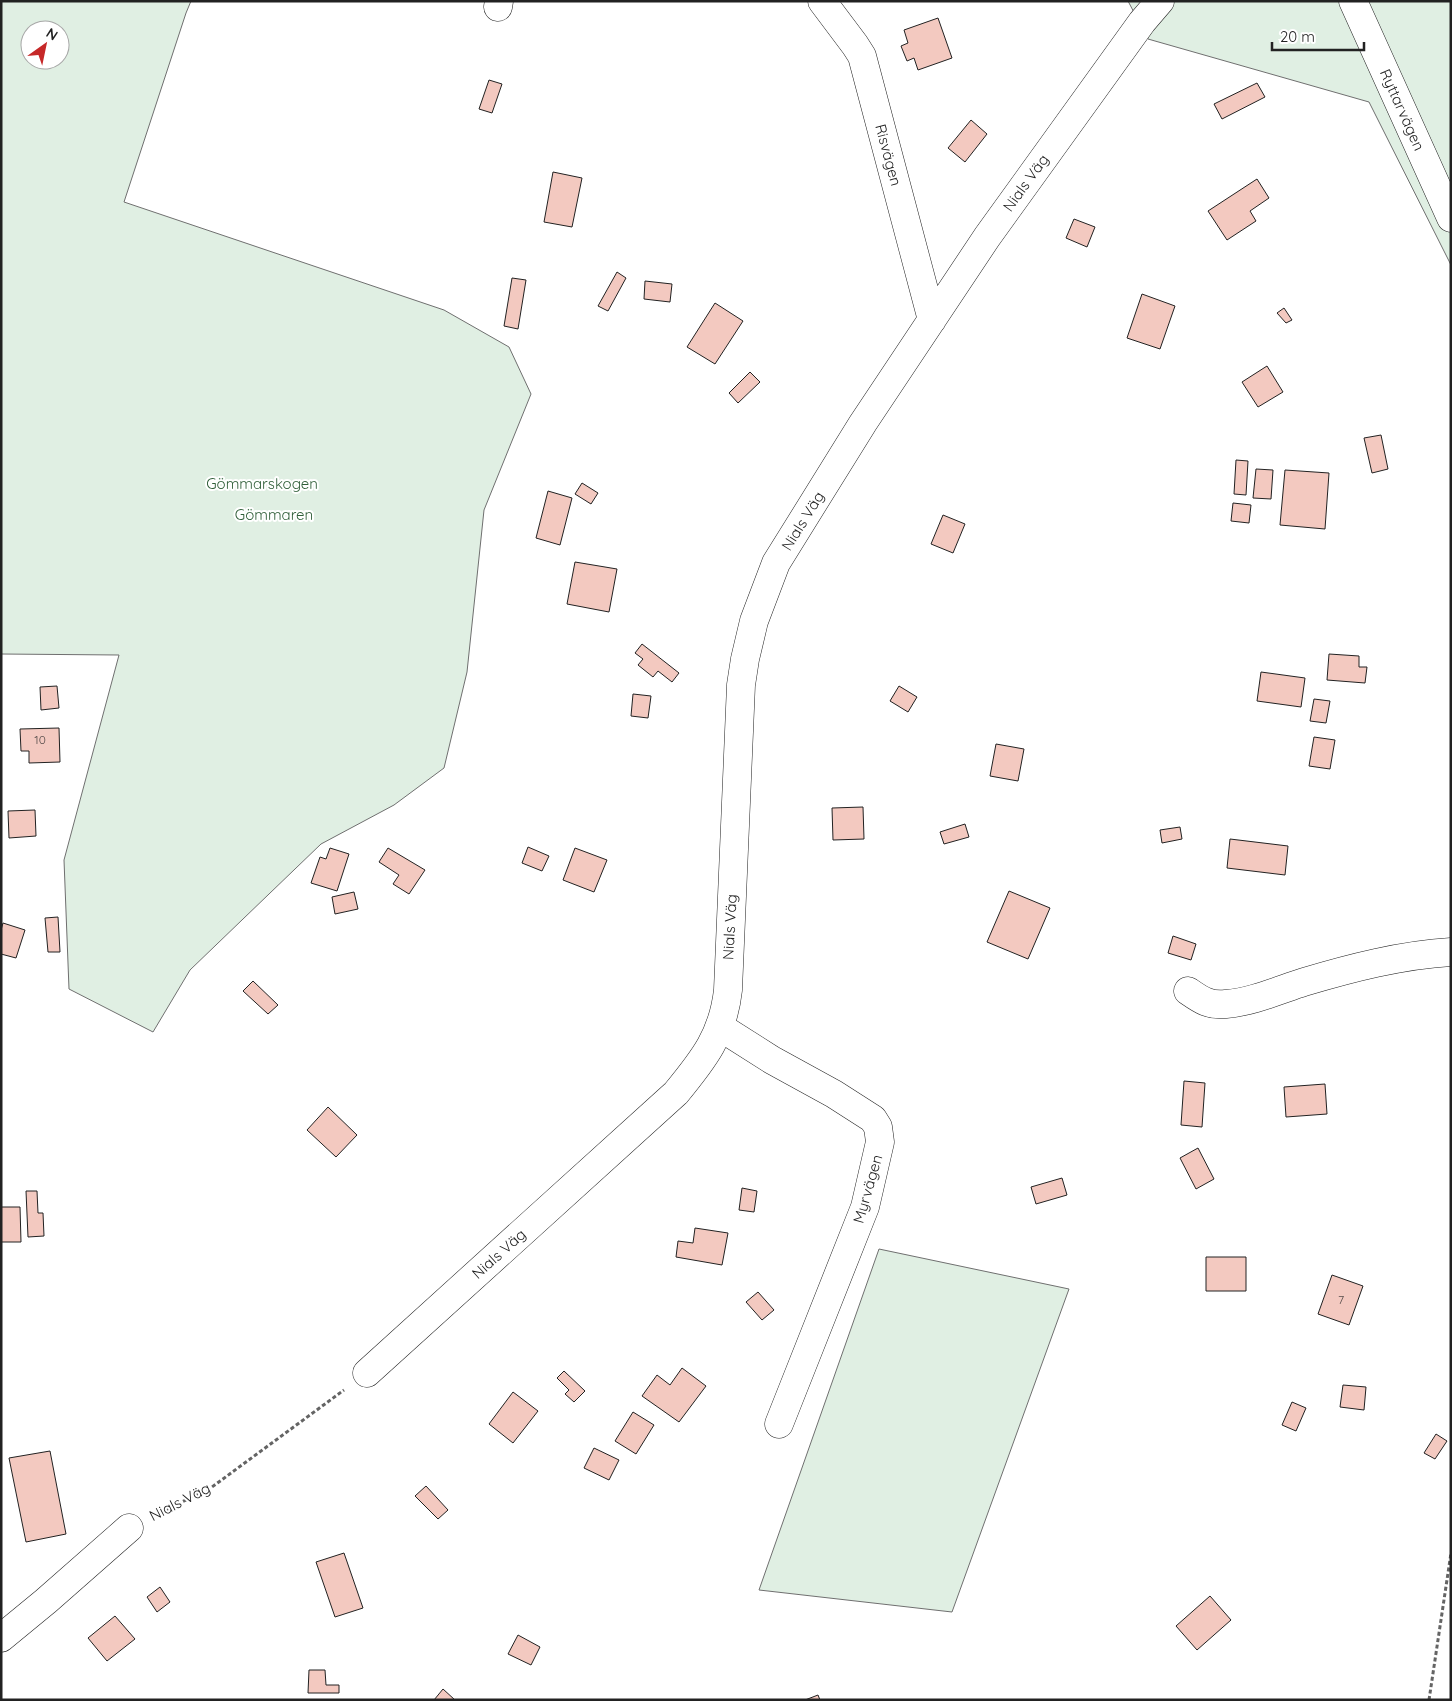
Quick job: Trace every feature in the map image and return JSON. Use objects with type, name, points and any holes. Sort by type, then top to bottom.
[{"type":"street","name":"Risvägen","points":[[822,1],[862,56],[932,320]]},
{"type":"street","name":"Nials Väg","points":[[367,1373],[676,1093],[695,1070],[711,1046],[720,1027],[726,1007],[728,990],[741,685],[754,621],[776,563],[863,424],[986,237],[1142,22],[1160,1]]},
{"type":"street","name":"Ryttarvägen","points":[[1353,1],[1451,218]]},
{"type":"street","points":[[1188,991],[1206,1003],[1226,1004],[1254,998],[1338,972],[1391,961],[1451,952]]},
{"type":"street","name":"Myrvägen","points":[[720,1027],[772,1060],[834,1094],[873,1119],[878,1127],[880,1142],[865,1207],[779,1424]]},
{"type":"street","points":[[1,1638],[129,1528]]},
{"type":"path","name":"Nials Väg","points":[[129,1528],[212,1487],[367,1373]]},
{"type":"path","points":[[1429,1700],[1451,1553]]},
{"type":"green space","name":"Gömmarskogen","points":[[1,1],[191,1],[124,202],[444,310],[509,347],[531,394],[484,510],[467,672],[444,768],[394,805],[321,844],[190,970],[153,1032],[69,989],[64,860],[119,655],[1,654]]},
{"type":"green space","points":[[1128,1],[1451,1],[1451,265],[1369,102],[1148,39]]},
{"type":"green space","points":[[879,1249],[1069,1289],[952,1612],[759,1590]]},
{"type":"building","points":[[938,18],[952,58],[918,70],[914,58],[907,61],[901,46],[908,43],[904,30]]},
{"type":"building","points":[[489,80],[502,84],[492,113],[479,109]]},
{"type":"building","points":[[1257,83],[1265,97],[1222,119],[1214,104]]},
{"type":"building","points":[[971,120],[987,134],[965,162],[948,148]]},
{"type":"building","points":[[553,172],[582,178],[572,227],[544,222]]},
{"type":"building","points":[[1257,179],[1269,198],[1250,211],[1256,221],[1227,240],[1208,211]]},
{"type":"building","points":[[1074,219],[1095,227],[1087,247],[1066,238]]},
{"type":"building","points":[[617,272],[626,278],[608,311],[598,306]]},
{"type":"building","points":[[512,278],[526,280],[518,329],[504,326]]},
{"type":"building","points":[[645,281],[672,284],[670,302],[644,299]]},
{"type":"building","points":[[1142,294],[1175,306],[1160,349],[1127,338]]},
{"type":"building","points":[[715,303],[743,321],[715,364],[687,347]]},
{"type":"building","points":[[1284,308],[1292,320],[1286,323],[1277,313]]},
{"type":"building","points":[[1267,366],[1283,392],[1258,407],[1242,382]]},
{"type":"building","points":[[750,372],[760,382],[738,403],[729,393]]},
{"type":"building","points":[[1381,435],[1388,469],[1372,473],[1364,438]]},
{"type":"building","points":[[1236,460],[1248,461],[1246,495],[1234,494]]},
{"type":"building","points":[[1256,469],[1273,470],[1271,499],[1253,498]]},
{"type":"building","points":[[1285,470],[1329,473],[1325,529],[1280,525]]},
{"type":"building","points":[[582,483],[598,493],[591,504],[575,494]]},
{"type":"building","points":[[548,491],[572,498],[560,545],[536,538]]},
{"type":"building","points":[[1233,503],[1251,505],[1249,523],[1231,521]]},
{"type":"building","points":[[943,515],[965,524],[953,553],[931,544]]},
{"type":"building","points":[[575,562],[617,569],[609,612],[567,604]]},
{"type":"building","points":[[642,644],[679,673],[672,682],[658,671],[653,677],[638,665],[643,659],[635,653]]},
{"type":"building","points":[[1329,654],[1359,656],[1359,667],[1367,667],[1365,683],[1327,680]]},
{"type":"building","points":[[1261,672],[1305,678],[1301,707],[1257,701]]},
{"type":"building","points":[[57,686],[59,708],[41,710],[40,687]]},
{"type":"building","points":[[899,686],[917,697],[908,712],[890,701]]},
{"type":"building","points":[[633,694],[651,696],[648,718],[631,716]]},
{"type":"building","points":[[1314,699],[1330,701],[1326,723],[1310,721]]},
{"type":"building","points":[[59,728],[60,762],[29,763],[29,751],[21,751],[20,729]]},
{"type":"building","points":[[1314,737],[1335,740],[1330,769],[1309,766]]},
{"type":"building","points":[[996,744],[1024,749],[1018,781],[990,776]]},
{"type":"building","points":[[863,807],[864,839],[833,840],[832,808]]},
{"type":"building","points":[[35,810],[36,836],[9,838],[8,811]]},
{"type":"building","points":[[965,824],[969,837],[944,844],[940,832]]},
{"type":"building","points":[[1180,827],[1182,839],[1162,843],[1160,830]]},
{"type":"building","points":[[1230,839],[1288,846],[1285,875],[1227,868]]},
{"type":"building","points":[[528,847],[549,856],[542,871],[522,863]]},
{"type":"building","points":[[330,848],[349,854],[337,891],[311,883],[320,857],[326,859]]},
{"type":"building","points":[[388,848],[425,870],[409,894],[393,884],[399,875],[379,862]]},
{"type":"building","points":[[575,848],[607,860],[594,892],[563,880]]},
{"type":"building","points":[[1009,891],[1050,908],[1028,959],[987,942]]},
{"type":"building","points":[[354,892],[358,909],[335,914],[332,897]]},
{"type":"building","points":[[58,917],[60,952],[48,952],[45,918]]},
{"type":"building","points":[[3,923],[25,930],[16,958],[1,954],[1,930]]},
{"type":"building","points":[[1173,936],[1196,944],[1191,960],[1168,953]]},
{"type":"building","points":[[253,981],[278,1005],[268,1014],[243,991]]},
{"type":"building","points":[[1184,1081],[1205,1083],[1202,1127],[1181,1125]]},
{"type":"building","points":[[1325,1084],[1327,1114],[1286,1117],[1284,1087]]},
{"type":"building","points":[[328,1107],[357,1135],[336,1157],[307,1130]]},
{"type":"building","points":[[1198,1148],[1214,1179],[1196,1189],[1180,1158]]},
{"type":"building","points":[[1062,1178],[1067,1195],[1036,1204],[1031,1187]]},
{"type":"building","points":[[742,1188],[757,1191],[754,1212],[739,1210]]},
{"type":"building","points":[[26,1191],[37,1191],[38,1213],[43,1213],[44,1236],[28,1237]]},
{"type":"building","points":[[1,1207],[20,1207],[21,1242],[1,1242]]},
{"type":"building","points":[[695,1228],[728,1233],[722,1265],[676,1257],[678,1241],[693,1243]]},
{"type":"building","points":[[1206,1257],[1246,1257],[1246,1291],[1206,1291]]},
{"type":"building","points":[[1332,1275],[1363,1286],[1349,1325],[1318,1314]]},
{"type":"building","points":[[758,1292],[774,1310],[762,1320],[746,1302]]},
{"type":"building","points":[[682,1368],[706,1386],[679,1422],[642,1396],[657,1375],[670,1385]]},
{"type":"building","points":[[564,1371],[585,1391],[574,1402],[565,1394],[569,1390],[557,1378]]},
{"type":"building","points":[[1343,1385],[1366,1387],[1364,1410],[1340,1407]]},
{"type":"building","points":[[513,1392],[538,1411],[513,1443],[489,1424]]},
{"type":"building","points":[[1292,1402],[1306,1408],[1296,1431],[1282,1425]]},
{"type":"building","points":[[633,1412],[654,1425],[636,1454],[615,1441]]},
{"type":"building","points":[[1436,1434],[1447,1441],[1435,1459],[1424,1453]]},
{"type":"building","points":[[594,1448],[619,1460],[609,1480],[584,1468]]},
{"type":"building","points":[[50,1451],[66,1534],[26,1542],[9,1458]]},
{"type":"building","points":[[426,1486],[448,1510],[438,1519],[415,1496]]},
{"type":"building","points":[[344,1553],[363,1608],[335,1617],[316,1562]]},
{"type":"building","points":[[160,1587],[170,1602],[157,1612],[147,1597]]},
{"type":"building","points":[[1210,1596],[1231,1620],[1197,1650],[1176,1626]]},
{"type":"building","points":[[115,1616],[135,1639],[107,1661],[88,1638]]},
{"type":"building","points":[[518,1635],[540,1647],[531,1665],[508,1654]]},
{"type":"building","points":[[309,1670],[325,1670],[326,1685],[339,1685],[339,1693],[308,1693]]},
{"type":"building","points":[[443,1689],[455,1700],[434,1700]]},
{"type":"building","points":[[818,1695],[820,1700],[805,1700]]},
{"type":"park label","name":"Gömmaren","points":[[274,515]]}]
